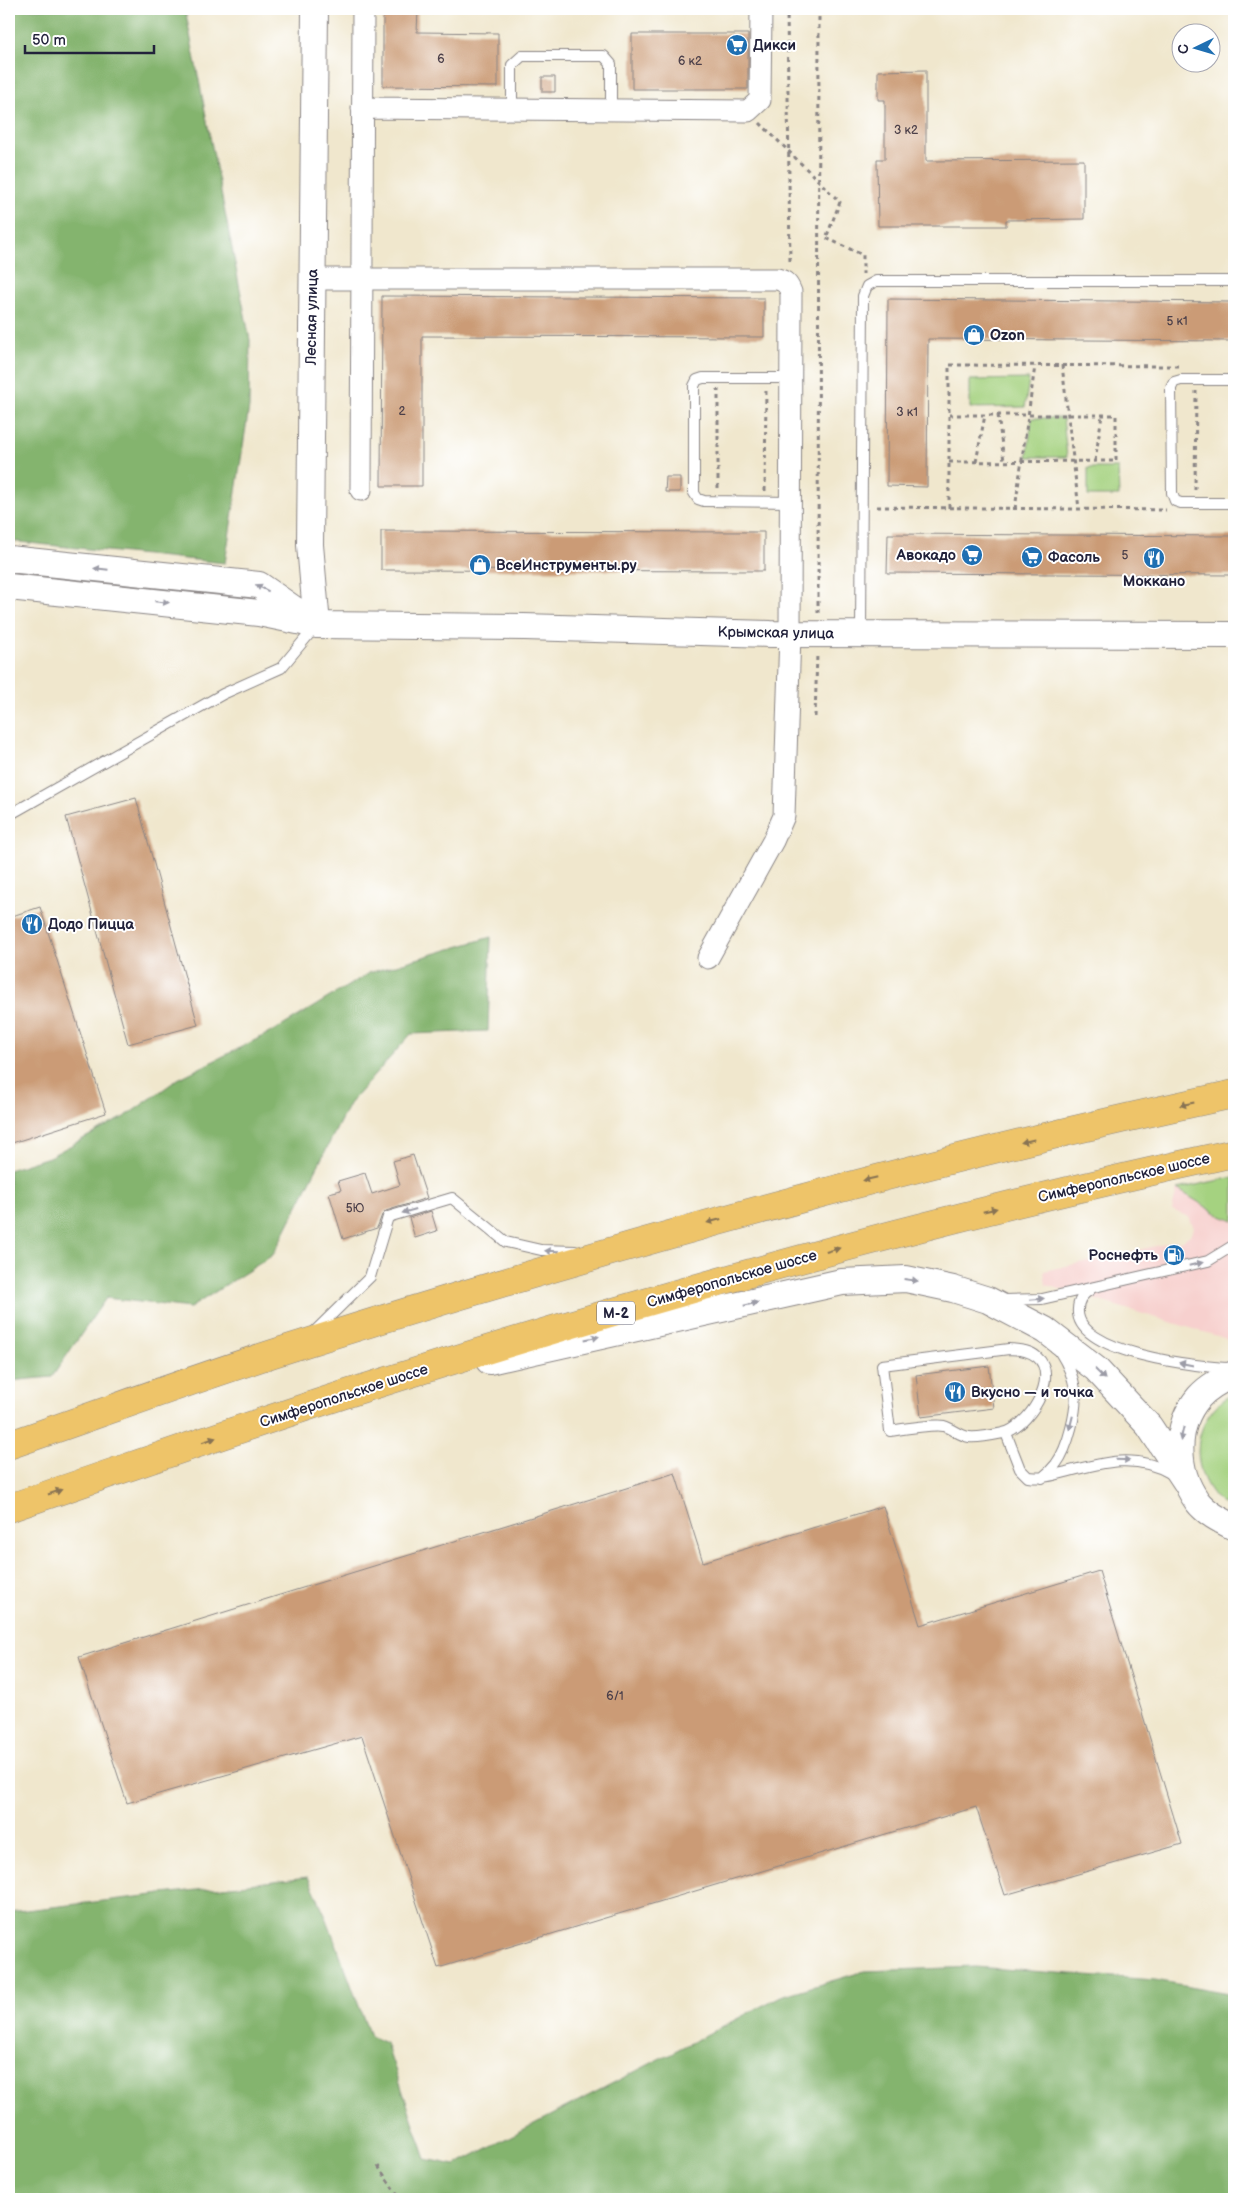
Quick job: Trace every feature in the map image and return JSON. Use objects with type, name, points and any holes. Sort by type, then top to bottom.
[{"type":"highway","points":[[9,1445],[302,1344],[601,1252],[842,1186],[1234,1094]]},
{"type":"highway","name":"Симферопольское шоссе","points":[[9,1508],[373,1385],[528,1338],[862,1242],[1234,1152]]},
{"type":"street","name":"Лесная улица","points":[[315,9],[310,545],[317,625]]},
{"type":"street","points":[[361,490],[363,9]]},
{"type":"street","points":[[362,108],[748,111],[760,100],[761,9]]},
{"type":"street","points":[[313,279],[777,280],[783,281],[789,286],[791,292],[790,634],[784,816],[773,841],[708,958]]},
{"type":"street","points":[[9,559],[259,585],[317,625]]},
{"type":"street","name":"Крымская улица","points":[[9,587],[259,612],[317,625],[524,627],[790,634],[1234,635]]},
{"type":"street","points":[[373,1385],[842,1282],[906,1279],[953,1289],[988,1300],[1045,1330],[1096,1369],[1149,1426],[1198,1502],[1215,1518],[1234,1527]]},
{"type":"street","points":[[1186,1482],[1180,1460],[1180,1438],[1187,1417],[1199,1398],[1216,1383],[1234,1374]]},
{"type":"lane","points":[[512,109],[512,65],[522,56],[604,56],[611,64],[611,110]]},
{"type":"lane","points":[[861,634],[863,296],[867,286],[876,281],[1234,281]]},
{"type":"lane","points":[[790,502],[698,499],[694,492],[694,386],[697,380],[718,378],[791,378]]},
{"type":"lane","points":[[1234,380],[1181,380],[1174,382],[1171,388],[1172,494],[1175,501],[1181,503],[1234,503]]},
{"type":"lane","points":[[9,815],[222,694],[281,668],[317,625]]},
{"type":"lane","points":[[302,1344],[370,1277],[388,1217],[452,1198],[506,1242],[541,1250],[601,1252]]},
{"type":"lane","points":[[988,1300],[1042,1299],[1096,1288],[1208,1262],[1234,1245]]},
{"type":"lane","points":[[1096,1288],[1086,1292],[1079,1301],[1078,1311],[1081,1323],[1090,1333],[1108,1343],[1143,1356],[1199,1367],[1234,1368]]},
{"type":"lane","points":[[1041,1478],[1056,1464],[1064,1448],[1073,1419],[1075,1389],[1066,1362],[1045,1330]]},
{"type":"lane","points":[[1009,1349],[1026,1351],[1039,1359],[1044,1370],[1045,1389],[1036,1406],[1022,1423],[1006,1433],[968,1437],[943,1426],[890,1431],[882,1365],[986,1351],[1009,1349]]},
{"type":"lane","points":[[1006,1433],[1020,1469],[1028,1477],[1041,1478],[1114,1460],[1140,1461],[1161,1467],[1186,1482]]},
{"type":"path","points":[[787,9],[791,292]]},
{"type":"path","points":[[816,717],[818,634],[819,9]]},
{"type":"path","points":[[748,111],[789,154],[840,202],[826,238],[863,255]]},
{"type":"path","points":[[949,508],[949,365],[1138,366]]},
{"type":"path","points":[[1014,508],[1035,365]]},
{"type":"path","points":[[1062,365],[1079,509]]},
{"type":"path","points":[[718,378],[718,501]]},
{"type":"path","points":[[765,501],[766,378]]},
{"type":"path","points":[[1195,503],[1196,380]]},
{"type":"path","points":[[949,415],[1116,415],[1116,461],[949,462]]},
{"type":"path","points":[[976,462],[985,415]]},
{"type":"path","points":[[998,415],[1004,461]]},
{"type":"path","points":[[1095,461],[1102,415]]},
{"type":"path","points":[[877,507],[1138,510]]},
{"type":"path","points":[[378,2166],[400,2199]]},
{"type":"shaded area","name":"Роснефть","points":[[1234,1177],[1234,1341],[1046,1285],[1044,1271],[1183,1240],[1190,1235],[1194,1228],[1189,1217],[1172,1210],[1177,1189]]},
{"type":"green space","points":[[9,9],[185,9],[250,340],[249,407],[225,563],[9,541]]},
{"type":"green space","points":[[1029,379],[1025,407],[970,408],[970,380]]},
{"type":"green space","points":[[1032,418],[1063,418],[1067,457],[1027,457]]},
{"type":"green space","points":[[1088,468],[1118,468],[1119,496],[1088,496]]},
{"type":"green space","points":[[491,937],[488,1031],[411,1034],[349,1104],[273,1255],[190,1308],[106,1298],[52,1377],[9,1381],[9,1170],[49,1157],[126,1116],[178,1079],[279,1028],[369,973]]},
{"type":"green space","points":[[1234,1177],[1234,1221],[1221,1216],[1177,1189]]},
{"type":"green space","points":[[1234,1394],[1234,1510],[1220,1502],[1209,1489],[1199,1465],[1198,1452],[1199,1439],[1209,1415],[1220,1402]]},
{"type":"green space","points":[[308,1877],[325,1914],[370,2036],[386,2043],[426,2159],[455,2165],[781,1996],[865,1971],[975,1967],[1155,1980],[1234,1994],[1234,2199],[9,2199],[9,1912]]},
{"type":"building","points":[[383,9],[418,9],[417,32],[498,33],[498,87],[383,86]]},
{"type":"building","points":[[632,34],[748,34],[748,89],[632,89]]},
{"type":"building","points":[[926,70],[926,161],[1084,160],[1084,219],[1006,220],[1006,226],[878,226],[877,159],[885,159],[885,100],[878,100],[878,71]]},
{"type":"building","points":[[542,77],[555,77],[555,92],[542,92]]},
{"type":"building","points":[[382,296],[764,298],[764,337],[422,336],[422,486],[381,486]]},
{"type":"building","points":[[888,299],[1234,302],[1234,341],[928,339],[927,487],[887,486]]},
{"type":"building","points":[[666,477],[680,477],[680,492],[665,492]]},
{"type":"building","points":[[381,531],[764,532],[764,571],[381,570]]},
{"type":"building","points":[[888,534],[1234,536],[1234,575],[887,573]]},
{"type":"building","points":[[136,798],[198,1025],[128,1044],[66,817]]},
{"type":"building","points":[[40,907],[106,1113],[9,1144],[9,917]]},
{"type":"building","points":[[413,1155],[427,1198],[386,1211],[382,1215],[377,1228],[343,1239],[329,1193],[341,1190],[338,1181],[365,1173],[372,1194],[400,1185],[393,1161]]},
{"type":"building","points":[[431,1211],[437,1231],[415,1238],[409,1218]]},
{"type":"building","name":"Вкусно — и точка","points":[[989,1366],[994,1408],[921,1417],[916,1375]]},
{"type":"building","points":[[675,1473],[703,1562],[883,1506],[920,1625],[1099,1571],[1182,1844],[1005,1895],[976,1807],[438,1968],[362,1736],[127,1803],[79,1657]]},
{"type":"place","name":"Дикси","points":[[737,45]]},
{"type":"place","name":"Ozon","points":[[974,335]]},
{"type":"place","name":"Авокадо","points":[[972,555]]},
{"type":"place","name":"Фасоль","points":[[1032,557]]},
{"type":"place","name":"Моккано","points":[[1154,558]]},
{"type":"place","name":"ВсеИнструменты.ру","points":[[480,565]]},
{"type":"place","name":"Додо Пицца","points":[[32,924]]},
{"type":"place","name":"Роснефть","points":[[1174,1255]]},
{"type":"place","name":"Вкусно — и точка","points":[[955,1392]]}]
